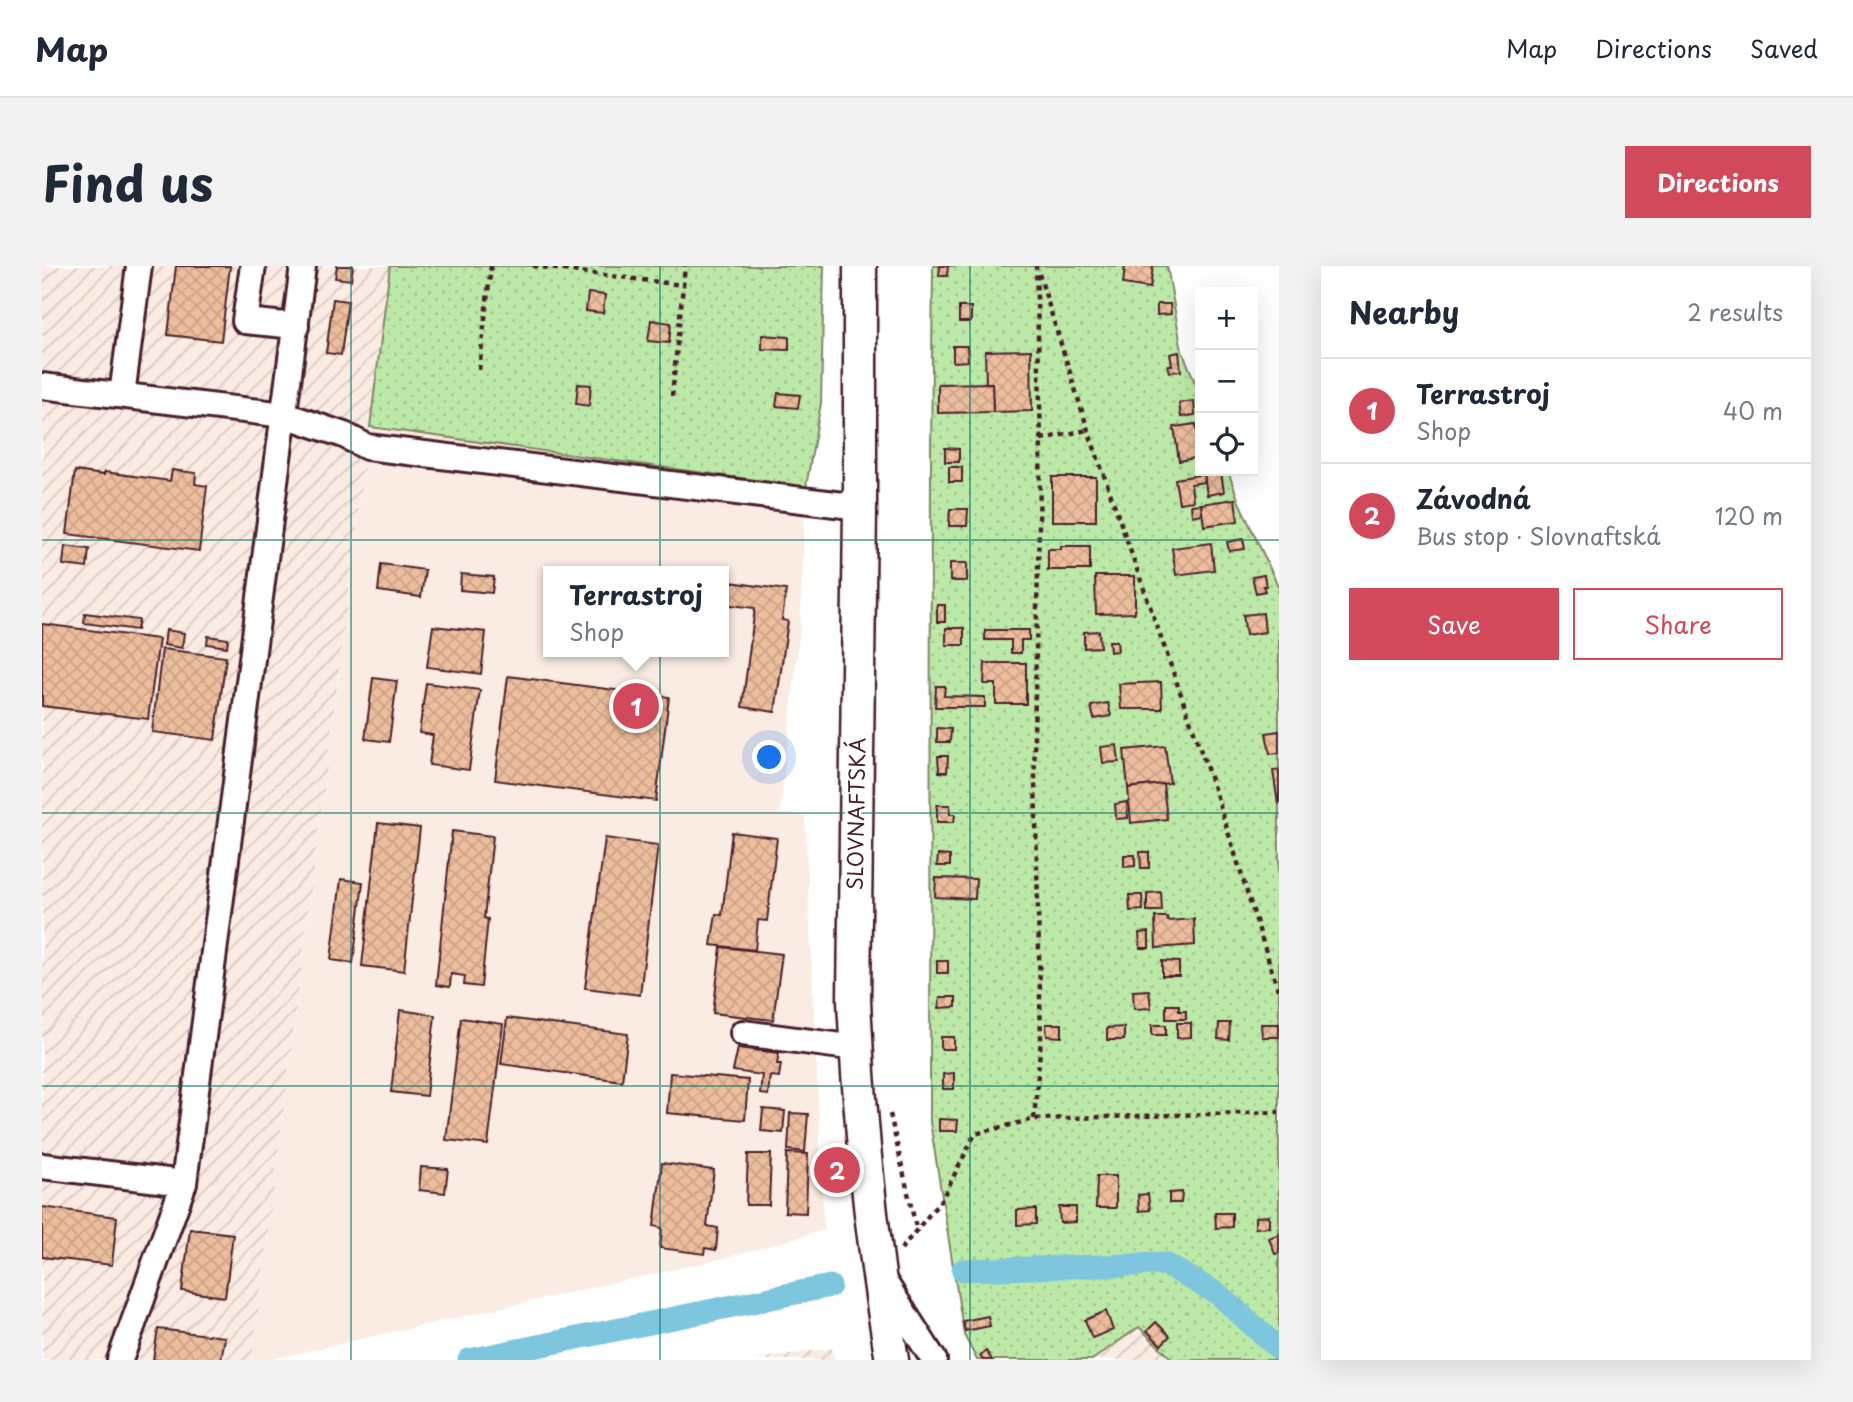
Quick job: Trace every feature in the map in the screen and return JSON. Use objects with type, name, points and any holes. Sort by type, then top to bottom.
[{"type":"main road","name":"SLOVNAFTSKÁ","points":[[860,266],[860,507],[853,951],[856,1048],[886,1359]]},
{"type":"lane","points":[[122,395],[139,266]]},
{"type":"lane","points":[[253,266],[245,321],[296,326]]},
{"type":"lane","points":[[120,1360],[184,1183],[303,266]]},
{"type":"lane","points":[[42,386],[285,415],[344,435],[367,447],[860,507]]},
{"type":"lane","points":[[743,1033],[856,1048]]},
{"type":"lane","points":[[42,1166],[184,1183]]},
{"type":"lane","points":[[879,1274],[934,1360]]},
{"type":"path","points":[[479,370],[491,266]]},
{"type":"path","points":[[533,266],[682,285]]},
{"type":"path","points":[[672,396],[685,266]]},
{"type":"path","points":[[1036,266],[1088,430],[1217,797],[1279,993]]},
{"type":"path","points":[[1034,1119],[1041,1039],[1034,736],[1041,439],[1036,266]]},
{"type":"path","points":[[1041,439],[1088,430]]},
{"type":"path","points":[[890,1111],[893,1134],[917,1231]]},
{"type":"path","points":[[879,1274],[942,1199],[975,1134],[1034,1119],[1279,1112]]},
{"type":"shaded area","points":[[42,266],[390,266],[252,1360],[42,1360]]},
{"type":"shaded area","points":[[370,427],[806,487],[800,627],[780,813],[805,816],[824,1230],[725,1258],[267,1360],[252,1360]]},
{"type":"shaded area","points":[[1139,1327],[1173,1360],[1092,1360]]},
{"type":"shaded area","points":[[832,1348],[834,1360],[751,1360]]},
{"type":"green space","points":[[390,266],[824,266],[821,403],[806,487],[370,427]]},
{"type":"green space","points":[[933,266],[1167,266],[1182,351],[1195,382],[1195,476],[1230,476],[1279,588],[1279,1360],[1173,1360],[1139,1327],[1092,1360],[977,1360],[964,1335],[930,1122]]},
{"type":"building","points":[[176,266],[230,266],[221,341],[168,335]]},
{"type":"building","points":[[337,266],[353,266],[351,280],[335,278]]},
{"type":"building","points":[[940,266],[948,266],[947,276],[939,276]]},
{"type":"building","points":[[1125,266],[1153,266],[1150,288],[1123,284]]},
{"type":"building","points":[[588,293],[605,295],[603,313],[586,311]]},
{"type":"building","points":[[333,299],[348,301],[341,355],[326,353]]},
{"type":"building","points":[[1157,304],[1170,304],[1171,314],[1157,315]]},
{"type":"building","points":[[959,307],[971,307],[971,322],[959,322]]},
{"type":"building","points":[[651,320],[671,323],[669,343],[648,341]]},
{"type":"building","points":[[762,335],[789,337],[789,350],[762,349]]},
{"type":"building","points":[[953,346],[967,346],[968,361],[953,362]]},
{"type":"building","points":[[1031,350],[1032,411],[993,412],[992,383],[986,383],[985,351]]},
{"type":"building","points":[[1179,352],[1181,371],[1170,372],[1170,354]]},
{"type":"building","points":[[992,383],[993,412],[938,413],[938,384]]},
{"type":"building","points":[[578,384],[591,385],[589,406],[576,404]]},
{"type":"building","points":[[778,393],[800,395],[798,408],[776,406]]},
{"type":"building","points":[[1194,401],[1195,415],[1181,417],[1179,403]]},
{"type":"building","points":[[1195,424],[1195,458],[1179,461],[1174,427]]},
{"type":"building","points":[[945,448],[959,449],[959,462],[945,462]]},
{"type":"building","points":[[949,467],[962,467],[962,482],[949,482]]},
{"type":"building","points":[[172,470],[196,473],[195,484],[207,486],[199,551],[67,534],[75,471],[170,481]]},
{"type":"building","points":[[1204,476],[1222,476],[1224,492],[1207,495]]},
{"type":"building","points":[[1204,476],[1205,482],[1191,484],[1193,501],[1179,503],[1175,479]]},
{"type":"building","points":[[1052,477],[1096,477],[1096,521],[1052,521]]},
{"type":"building","points":[[1235,499],[1238,521],[1204,526],[1201,504]]},
{"type":"building","points":[[1201,504],[1202,514],[1192,516],[1191,505]]},
{"type":"building","points":[[950,509],[968,509],[967,526],[949,526]]},
{"type":"building","points":[[1243,539],[1245,549],[1229,551],[1227,542]]},
{"type":"building","points":[[1211,543],[1214,570],[1176,575],[1172,548]]},
{"type":"building","points":[[65,546],[89,549],[87,568],[63,565]]},
{"type":"building","points":[[1061,546],[1090,546],[1090,570],[1048,570],[1048,549],[1061,549]]},
{"type":"building","points":[[950,563],[967,563],[967,581],[950,581]]},
{"type":"building","points":[[381,564],[425,570],[421,597],[378,591]]},
{"type":"building","points":[[461,574],[494,577],[492,593],[460,590]]},
{"type":"building","points":[[1264,575],[1265,591],[1256,593],[1252,577]]},
{"type":"building","points":[[1095,576],[1135,576],[1135,613],[1096,614]]},
{"type":"building","points":[[729,582],[786,590],[782,620],[788,621],[775,712],[742,707],[755,608],[729,605]]},
{"type":"building","points":[[937,605],[945,605],[945,622],[937,622]]},
{"type":"building","points":[[85,613],[139,620],[137,630],[84,623]]},
{"type":"building","points":[[1263,613],[1265,632],[1246,635],[1243,615]]},
{"type":"building","points":[[42,624],[159,639],[148,719],[42,706]]},
{"type":"building","points":[[433,626],[486,632],[481,674],[427,667]]},
{"type":"building","points":[[946,628],[964,628],[964,645],[946,645]]},
{"type":"building","points":[[166,630],[184,633],[182,648],[164,645]]},
{"type":"building","points":[[985,630],[1029,630],[1029,640],[1021,640],[1021,653],[1011,653],[1011,640],[985,640]]},
{"type":"building","points":[[1099,631],[1100,647],[1084,648],[1084,632]]},
{"type":"building","points":[[208,636],[228,639],[227,647],[207,644]]},
{"type":"building","points":[[1109,641],[1117,641],[1118,651],[1110,652]]},
{"type":"building","points":[[162,649],[226,657],[215,740],[152,732]]},
{"type":"building","points":[[985,663],[1026,663],[1026,704],[996,704],[996,684],[984,684]]},
{"type":"building","points":[[508,676],[669,697],[656,801],[495,780]]},
{"type":"building","points":[[373,678],[397,681],[389,742],[365,739]]},
{"type":"building","points":[[1161,682],[1162,709],[1121,709],[1119,684]]},
{"type":"building","points":[[426,683],[480,690],[469,770],[429,765],[433,735],[419,733]]},
{"type":"building","points":[[936,686],[945,686],[944,696],[985,697],[985,707],[935,707]]},
{"type":"building","points":[[1108,703],[1111,716],[1094,719],[1091,706]]},
{"type":"building","points":[[937,728],[951,729],[950,742],[937,742]]},
{"type":"building","points":[[1279,731],[1279,753],[1270,754],[1266,733]]},
{"type":"building","points":[[1117,745],[1119,762],[1103,763],[1101,747]]},
{"type":"building","points":[[1165,746],[1170,783],[1128,788],[1124,750]]},
{"type":"building","points":[[938,756],[948,756],[947,772],[939,772]]},
{"type":"building","points":[[1279,770],[1279,804],[1278,804],[1273,771]]},
{"type":"building","points":[[1163,784],[1167,819],[1131,823],[1128,788]]},
{"type":"building","points":[[1127,802],[1128,818],[1116,819],[1115,804]]},
{"type":"building","points":[[937,805],[950,805],[950,814],[955,814],[954,822],[937,822]]},
{"type":"building","points":[[378,823],[420,828],[404,971],[362,966]]},
{"type":"building","points":[[452,831],[493,836],[484,918],[488,919],[481,987],[464,985],[465,976],[451,974],[450,987],[436,985]]},
{"type":"building","points":[[732,832],[777,838],[767,921],[758,920],[755,950],[711,945],[716,914],[722,915]]},
{"type":"building","points":[[605,838],[658,845],[640,995],[585,988]]},
{"type":"building","points":[[1140,852],[1149,852],[1149,868],[1141,868]]},
{"type":"building","points":[[938,855],[950,856],[950,866],[937,866]]},
{"type":"building","points":[[1124,855],[1135,855],[1135,866],[1124,867]]},
{"type":"building","points":[[936,878],[976,879],[975,899],[935,897]]},
{"type":"building","points":[[341,879],[363,882],[353,963],[331,960]]},
{"type":"building","points":[[1161,892],[1162,911],[1147,911],[1147,893]]},
{"type":"building","points":[[1129,895],[1142,895],[1143,910],[1130,911]]},
{"type":"building","points":[[1155,917],[1167,917],[1168,921],[1194,919],[1195,945],[1156,948]]},
{"type":"building","points":[[1149,932],[1149,948],[1140,948],[1139,933]]},
{"type":"building","points":[[721,947],[782,954],[773,1020],[713,1013]]},
{"type":"building","points":[[937,961],[948,961],[948,973],[937,973]]},
{"type":"building","points":[[1162,961],[1179,962],[1179,976],[1162,976]]},
{"type":"building","points":[[1149,990],[1151,1008],[1134,1009],[1133,991]]},
{"type":"building","points":[[940,997],[956,997],[956,1007],[939,1008]]},
{"type":"building","points":[[1166,1005],[1179,1005],[1179,1011],[1186,1011],[1186,1019],[1166,1019]]},
{"type":"building","points":[[400,1010],[435,1015],[426,1096],[391,1092]]},
{"type":"building","points":[[461,1018],[503,1024],[488,1145],[446,1140]]},
{"type":"building","points":[[507,1018],[628,1034],[622,1081],[501,1064]]},
{"type":"building","points":[[1177,1023],[1191,1023],[1191,1037],[1177,1038]]},
{"type":"building","points":[[1219,1023],[1230,1023],[1229,1040],[1218,1039]]},
{"type":"building","points":[[1046,1024],[1062,1024],[1062,1037],[1047,1036]]},
{"type":"building","points":[[1261,1024],[1279,1024],[1279,1037],[1262,1037]]},
{"type":"building","points":[[1152,1025],[1166,1025],[1166,1035],[1152,1035]]},
{"type":"building","points":[[1124,1027],[1124,1040],[1107,1040],[1107,1028]]},
{"type":"building","points":[[941,1037],[954,1037],[954,1049],[941,1049]]},
{"type":"building","points":[[738,1048],[779,1053],[779,1077],[770,1076],[768,1095],[760,1094],[762,1075],[733,1071]]},
{"type":"building","points":[[670,1073],[748,1080],[745,1120],[667,1113]]},
{"type":"building","points":[[954,1073],[954,1089],[943,1089],[943,1074]]},
{"type":"building","points":[[763,1109],[785,1111],[783,1133],[761,1131]]},
{"type":"building","points":[[790,1113],[808,1114],[805,1152],[788,1150]]},
{"type":"building","points":[[939,1119],[958,1120],[957,1131],[939,1131]]},
{"type":"building","points":[[787,1153],[808,1154],[806,1213],[785,1212]]},
{"type":"building","points":[[748,1154],[771,1154],[769,1205],[746,1205]]},
{"type":"building","points":[[662,1163],[714,1170],[707,1226],[718,1228],[716,1250],[705,1248],[704,1254],[660,1248],[662,1228],[654,1226]]},
{"type":"building","points":[[421,1167],[448,1169],[445,1193],[419,1190]]},
{"type":"building","points":[[1097,1176],[1116,1176],[1116,1208],[1096,1208]]},
{"type":"building","points":[[1182,1192],[1181,1203],[1169,1203],[1169,1193]]},
{"type":"building","points":[[1148,1194],[1150,1210],[1139,1211],[1138,1195]]},
{"type":"building","points":[[42,1207],[117,1217],[112,1265],[42,1257]]},
{"type":"building","points":[[1059,1207],[1076,1207],[1076,1222],[1060,1223]]},
{"type":"building","points":[[1036,1209],[1036,1224],[1017,1225],[1017,1210]]},
{"type":"building","points":[[1215,1213],[1232,1213],[1232,1227],[1216,1228]]},
{"type":"building","points":[[1269,1216],[1269,1227],[1255,1228],[1255,1217]]},
{"type":"building","points":[[190,1229],[233,1234],[225,1297],[182,1291]]},
{"type":"building","points":[[1279,1234],[1279,1253],[1275,1254],[1269,1238]]},
{"type":"building","points":[[1106,1311],[1113,1330],[1092,1338],[1085,1320]]},
{"type":"building","points":[[988,1316],[990,1326],[965,1331],[963,1321]]},
{"type":"building","points":[[1156,1322],[1170,1336],[1161,1345],[1147,1331]]},
{"type":"building","points":[[158,1329],[225,1337],[221,1360],[153,1360]]},
{"type":"building","points":[[986,1351],[992,1360],[983,1360],[980,1356]]},
{"type":"waterway","points":[[963,1270],[1165,1264],[1218,1294],[1279,1349]]},
{"type":"waterway","points":[[469,1360],[830,1286]]},
{"type":"place","name":"Terrastroj","points":[[636,706]]},
{"type":"place","name":"Závodná","points":[[837,1170]]}]
